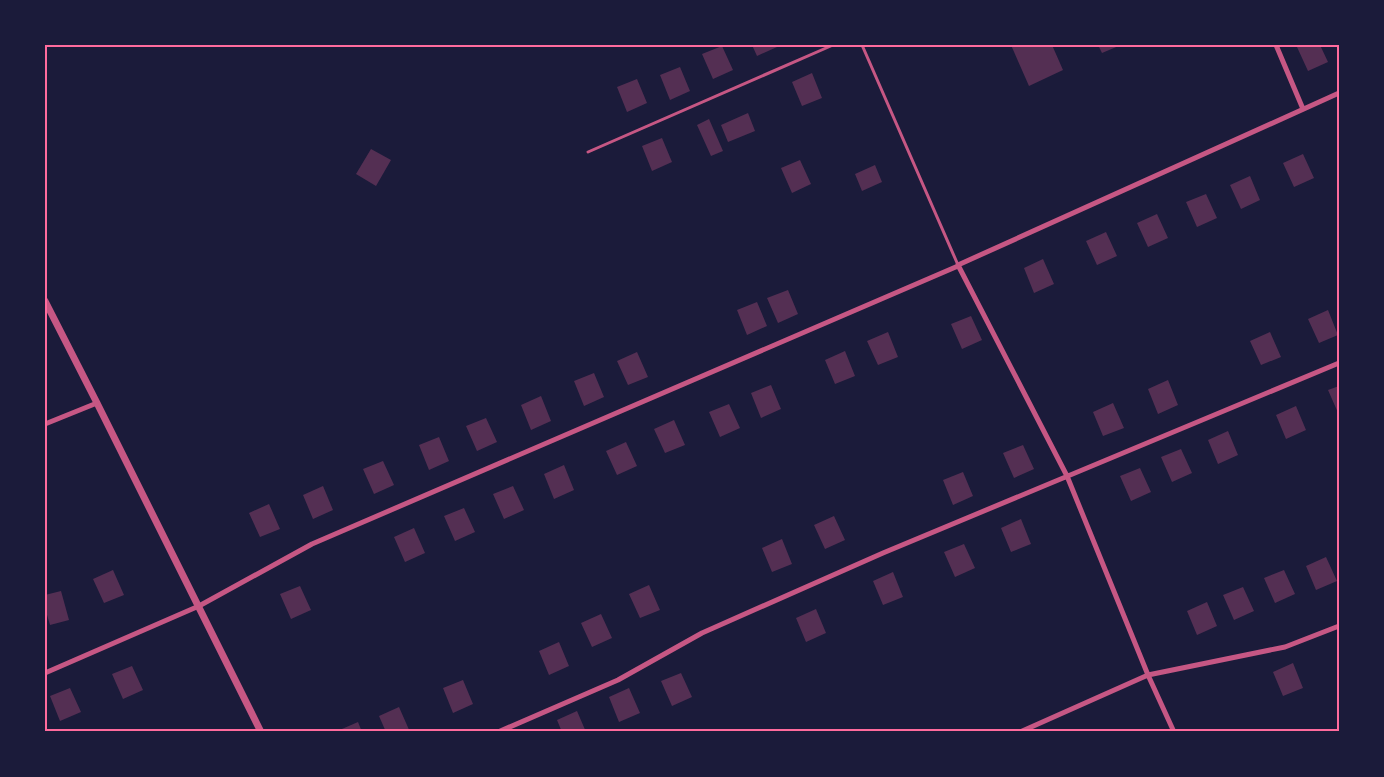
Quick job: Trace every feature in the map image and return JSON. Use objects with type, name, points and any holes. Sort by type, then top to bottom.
[{"type":"street","points":[[1276,45],[1304,109]]},
{"type":"street","points":[[45,673],[199,606],[312,544],[808,332],[1339,93]]},
{"type":"street","points":[[958,265],[1067,476],[1148,675],[1174,732]]},
{"type":"street","points":[[45,301],[261,732]]},
{"type":"street","points":[[498,732],[618,680],[702,633],[884,553],[1339,363]]},
{"type":"street","points":[[45,424],[97,403]]},
{"type":"street","points":[[1020,732],[1148,675],[1285,647],[1339,626]]},
{"type":"lane","points":[[588,152],[833,45]]},
{"type":"lane","points":[[862,45],[958,265]]},
{"type":"building","points":[[752,45],[776,45],[777,47],[757,56]]},
{"type":"building","points":[[1011,45],[1052,45],[1063,70],[1029,86]]},
{"type":"building","points":[[1098,45],[1121,45],[1102,53]]},
{"type":"building","points":[[1320,45],[1328,62],[1308,71],[1297,47]]},
{"type":"building","points":[[722,46],[733,70],[713,79],[702,54]]},
{"type":"building","points":[[680,67],[690,91],[670,100],[660,75]]},
{"type":"building","points":[[812,73],[822,98],[802,106],[792,82]]},
{"type":"building","points":[[637,79],[647,103],[627,112],[617,87]]},
{"type":"building","points":[[748,113],[755,131],[728,142],[721,125]]},
{"type":"building","points":[[709,119],[723,151],[711,156],[697,125]]},
{"type":"building","points":[[662,138],[672,162],[652,171],[642,146]]},
{"type":"building","points":[[371,149],[391,160],[376,186],[356,174]]},
{"type":"building","points":[[1303,154],[1314,178],[1294,187],[1283,163]]},
{"type":"building","points":[[800,160],[811,184],[792,193],[781,168]]},
{"type":"building","points":[[875,165],[882,182],[862,191],[855,174]]},
{"type":"building","points":[[1250,176],[1260,200],[1241,209],[1230,185]]},
{"type":"building","points":[[1206,194],[1217,218],[1197,227],[1186,202]]},
{"type":"building","points":[[1157,214],[1168,238],[1148,247],[1137,223]]},
{"type":"building","points":[[1106,232],[1117,256],[1097,265],[1086,241]]},
{"type":"building","points":[[1043,259],[1054,284],[1034,293],[1024,268]]},
{"type":"building","points":[[788,290],[798,314],[778,323],[767,298]]},
{"type":"building","points":[[757,302],[767,326],[747,335],[737,310]]},
{"type":"building","points":[[1328,310],[1338,335],[1319,343],[1308,319]]},
{"type":"building","points":[[971,316],[982,340],[962,349],[951,324]]},
{"type":"building","points":[[888,332],[898,357],[878,365],[867,341]]},
{"type":"building","points":[[1270,332],[1281,357],[1261,365],[1250,341]]},
{"type":"building","points":[[845,351],[855,376],[835,384],[825,360]]},
{"type":"building","points":[[637,352],[648,377],[628,385],[617,361]]},
{"type":"building","points":[[594,373],[604,397],[584,406],[574,381]]},
{"type":"building","points":[[1168,380],[1178,405],[1158,414],[1148,389]]},
{"type":"building","points":[[771,385],[781,409],[761,418],[751,393]]},
{"type":"building","points":[[1339,386],[1339,415],[1328,390]]},
{"type":"building","points":[[541,396],[551,421],[531,430],[521,405]]},
{"type":"building","points":[[1113,403],[1124,428],[1103,436],[1093,412]]},
{"type":"building","points":[[729,404],[740,428],[720,437],[709,412]]},
{"type":"building","points":[[1296,406],[1306,430],[1286,439],[1276,415]]},
{"type":"building","points":[[486,418],[497,442],[477,451],[466,426]]},
{"type":"building","points":[[674,420],[685,445],[665,453],[654,429]]},
{"type":"building","points":[[1228,431],[1238,455],[1218,464],[1208,440]]},
{"type":"building","points":[[439,437],[449,461],[429,470],[419,445]]},
{"type":"building","points":[[626,442],[637,466],[617,475],[606,451]]},
{"type":"building","points":[[1023,445],[1034,469],[1014,478],[1003,453]]},
{"type":"building","points":[[1181,449],[1192,473],[1172,482],[1161,457]]},
{"type":"building","points":[[383,461],[394,485],[374,494],[363,469]]},
{"type":"building","points":[[564,465],[574,490],[554,499],[544,474]]},
{"type":"building","points":[[1140,468],[1151,492],[1131,501],[1120,476]]},
{"type":"building","points":[[963,472],[973,496],[953,505],[943,480]]},
{"type":"building","points":[[323,486],[333,510],[313,519],[303,495]]},
{"type":"building","points":[[513,486],[524,510],[504,519],[493,494]]},
{"type":"building","points":[[269,504],[280,529],[260,537],[249,513]]},
{"type":"building","points":[[464,508],[475,532],[455,541],[444,516]]},
{"type":"building","points":[[834,516],[845,540],[825,549],[814,525]]},
{"type":"building","points":[[1021,519],[1031,544],[1011,552],[1001,528]]},
{"type":"building","points":[[414,528],[425,553],[405,562],[394,537]]},
{"type":"building","points":[[782,539],[792,564],[772,572],[762,548]]},
{"type":"building","points":[[964,544],[975,568],[955,577],[944,552]]},
{"type":"building","points":[[1326,557],[1337,581],[1316,590],[1306,566]]},
{"type":"building","points":[[113,570],[124,595],[104,603],[93,579]]},
{"type":"building","points":[[1284,570],[1295,594],[1275,603],[1264,578]]},
{"type":"building","points":[[893,572],[903,597],[883,605],[873,581]]},
{"type":"building","points":[[649,585],[660,610],[640,618],[629,594]]},
{"type":"building","points":[[300,586],[311,610],[291,619],[280,594]]},
{"type":"building","points":[[1243,587],[1254,611],[1234,620],[1223,595]]},
{"type":"building","points":[[61,591],[69,620],[50,625],[45,608],[45,595]]},
{"type":"building","points":[[1207,602],[1217,626],[1197,635],[1187,611]]},
{"type":"building","points":[[816,609],[826,633],[806,642],[796,618]]},
{"type":"building","points":[[601,614],[612,638],[592,647],[581,623]]},
{"type":"building","points":[[559,642],[569,666],[549,675],[539,651]]},
{"type":"building","points":[[1293,663],[1303,688],[1283,696],[1273,672]]},
{"type":"building","points":[[132,666],[143,690],[123,699],[112,674]]},
{"type":"building","points":[[681,673],[692,697],[672,706],[661,681]]},
{"type":"building","points":[[463,680],[473,704],[453,713],[443,688]]},
{"type":"building","points":[[70,688],[81,712],[60,721],[50,696]]},
{"type":"building","points":[[629,688],[640,713],[619,722],[609,697]]},
{"type":"building","points":[[399,707],[410,732],[386,732],[379,716]]},
{"type":"building","points":[[577,711],[586,732],[562,732],[557,720]]},
{"type":"building","points":[[358,722],[362,732],[335,732]]}]
